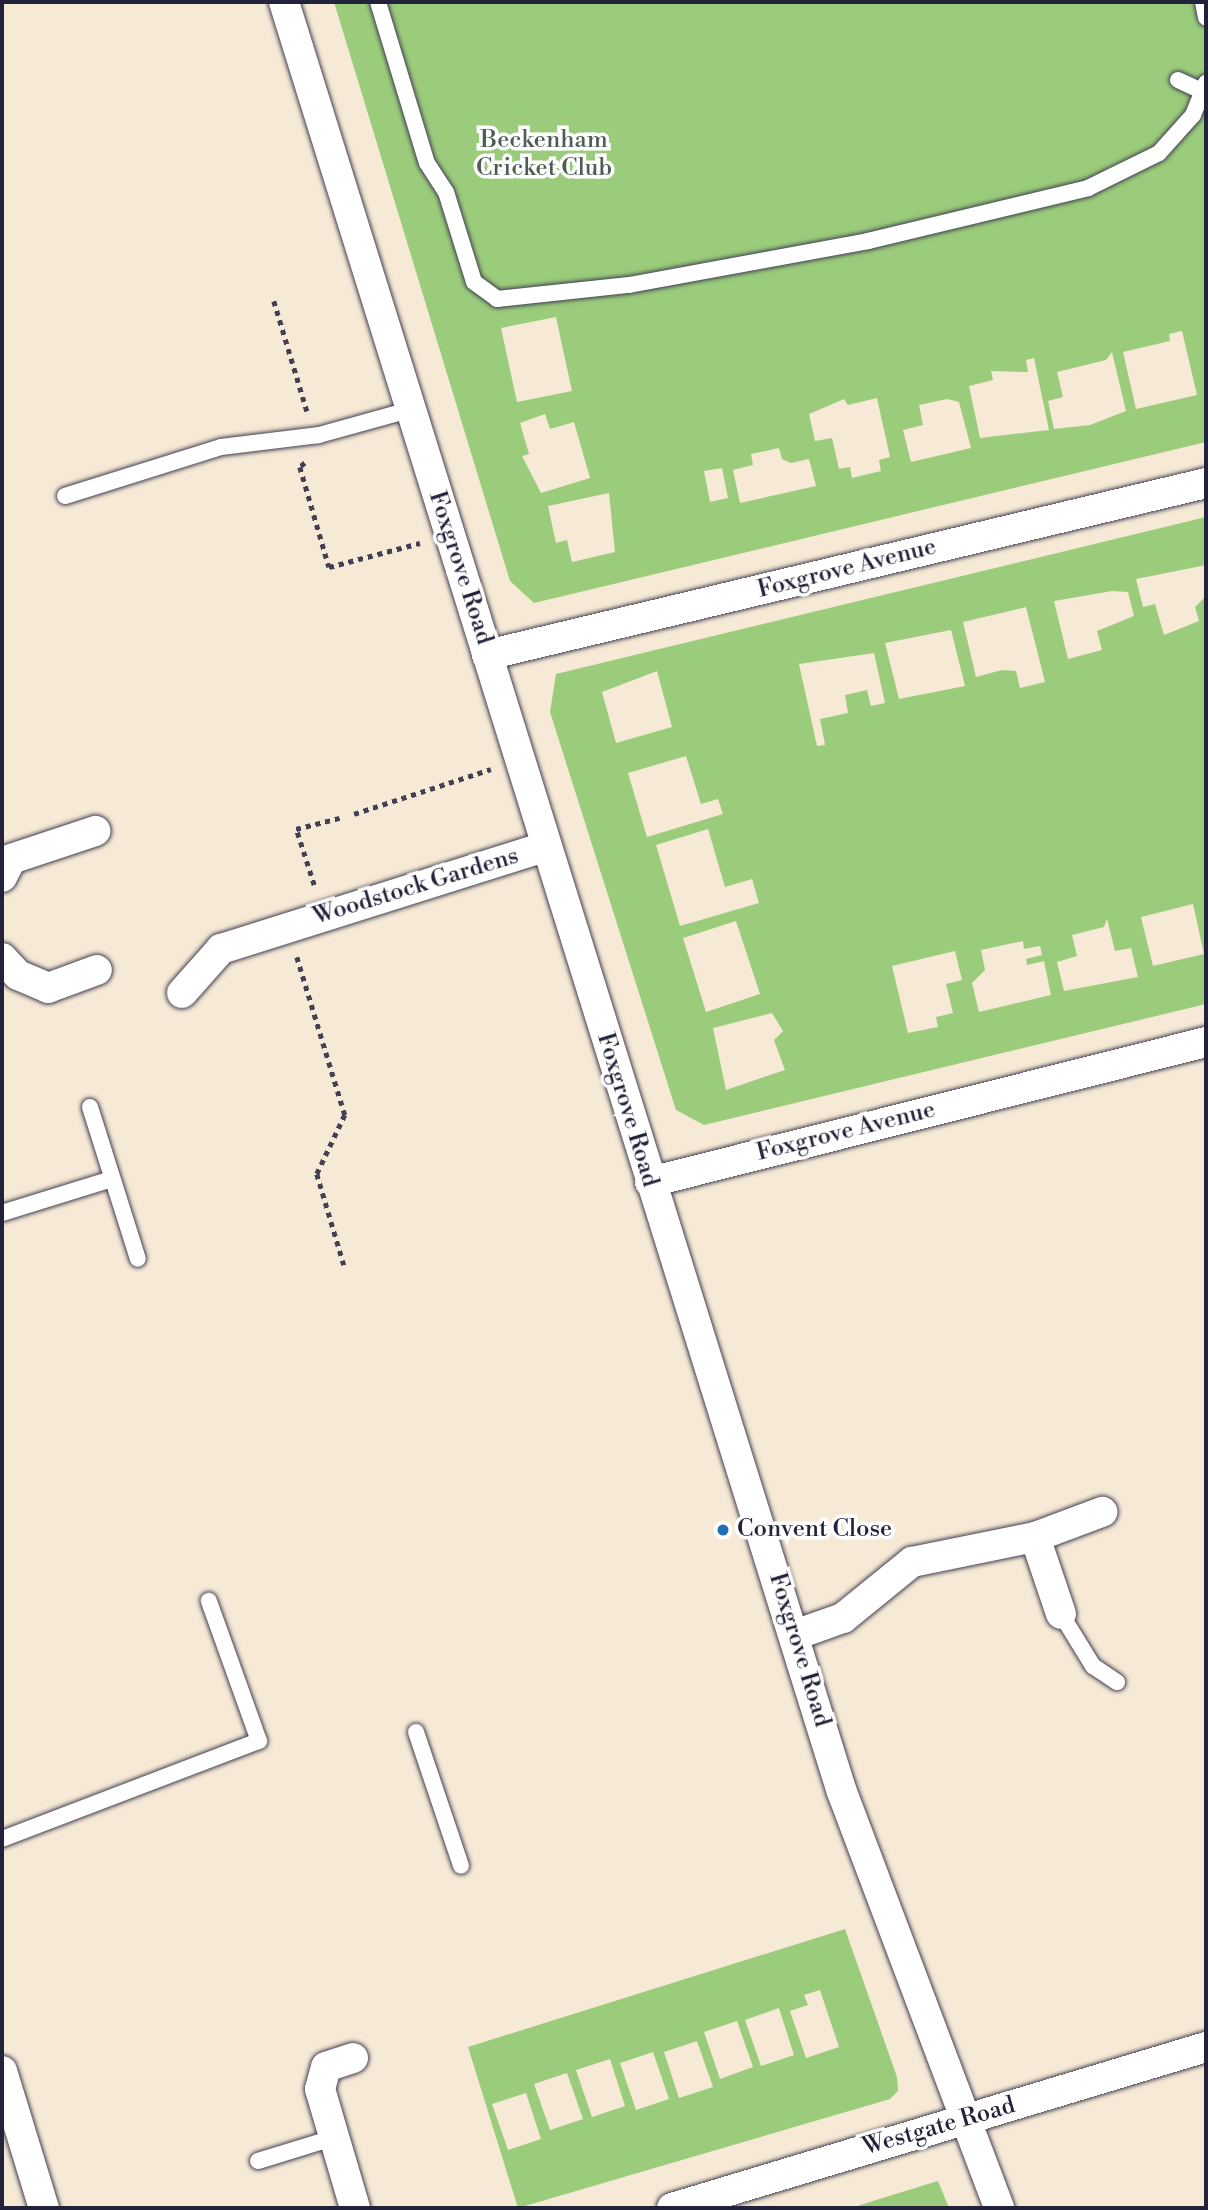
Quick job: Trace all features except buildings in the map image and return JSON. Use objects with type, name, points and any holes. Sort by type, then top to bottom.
[{"type":"street","name":"Foxgrove Road","points":[[284,2],[545,847],[795,1635],[842,1792],[961,2118],[999,2208]]},
{"type":"street","name":"Foxgrove Avenue","points":[[487,655],[1206,482]]},
{"type":"street","points":[[2,877],[11,859],[95,831]]},
{"type":"street","name":"Woodstock Gardens","points":[[182,993],[221,949],[545,847]]},
{"type":"street","points":[[2,958],[18,975],[48,988],[97,970]]},
{"type":"street","name":"Foxgrove Avenue","points":[[650,1182],[1206,1042]]},
{"type":"street","points":[[795,1635],[843,1618],[912,1562],[1035,1537],[1102,1512]]},
{"type":"street","points":[[1035,1537],[1061,1614]]},
{"type":"street","name":"Westgate Road","points":[[672,2208],[961,2118],[1206,2048]]},
{"type":"street","points":[[353,2058],[326,2067],[320,2089],[355,2208]]},
{"type":"street","points":[[2,2071],[11,2134],[44,2208]]},
{"type":"lane","points":[[378,2],[427,163],[446,191],[474,282],[497,299],[629,285],[868,241],[1088,188],[1159,153],[1183,129],[1205,87],[1178,80]]},
{"type":"lane","points":[[1203,2],[1206,19]]},
{"type":"lane","points":[[65,496],[221,447],[314,435],[409,410]]},
{"type":"lane","points":[[90,1107],[138,1259]]},
{"type":"lane","points":[[2,1213],[113,1179]]},
{"type":"lane","points":[[2,1839],[259,1741],[208,1601]]},
{"type":"lane","points":[[1061,1614],[1093,1665],[1117,1682]]},
{"type":"lane","points":[[416,1732],[461,1866]]},
{"type":"lane","points":[[258,2161],[336,2137]]},
{"type":"path","points":[[274,302],[320,451],[300,467],[329,568],[449,535]]},
{"type":"path","points":[[354,814],[519,760]]},
{"type":"path","points":[[324,916],[296,829],[343,817]]},
{"type":"path","name":"Woodstock Gardens","points":[[288,928],[345,1115],[317,1174],[344,1265]]},
{"type":"green space","name":"Beckenham Cricket Club","points":[[334,2],[1206,2],[1206,442],[534,603],[510,581]],"holes":[[[556,317],[572,391],[517,402],[501,328]],[[1182,331],[1197,395],[1136,409],[1123,352],[1170,341],[1169,334]],[[1112,352],[1126,411],[1090,425],[1054,429],[1048,401],[1063,397],[1057,372],[1106,360]],[[1034,358],[1049,430],[980,438],[969,386],[993,380],[991,371],[1028,372],[1026,360]],[[877,398],[890,457],[879,460],[881,471],[852,478],[850,467],[839,469],[832,438],[815,441],[809,414],[844,399],[848,405]],[[947,399],[959,402],[971,448],[911,462],[903,430],[923,425],[919,405]],[[545,414],[550,429],[574,422],[590,478],[541,493],[522,456],[529,454],[520,423]],[[779,448],[782,459],[791,463],[809,459],[816,486],[740,503],[733,470],[753,465],[751,454]],[[722,468],[728,498],[710,502],[704,471]],[[609,493],[615,552],[572,562],[567,540],[556,543],[548,506]]]},
{"type":"green space","points":[[1206,517],[1206,565],[1136,579],[1143,607],[1155,604],[1164,635],[1199,621],[1195,607],[1206,596],[1206,1004],[704,1125],[676,1110],[550,712],[556,674]],"holes":[[[1112,591],[1128,592],[1134,616],[1097,631],[1102,650],[1068,659],[1054,601]],[[1026,607],[1045,682],[1020,688],[1016,671],[1002,670],[976,677],[963,622]],[[951,630],[965,686],[899,699],[885,643]],[[874,653],[885,703],[871,706],[867,690],[845,695],[848,713],[820,719],[825,745],[817,746],[799,664]],[[657,671],[672,727],[616,743],[602,692]],[[686,756],[701,804],[718,799],[723,814],[647,837],[628,773]],[[708,829],[725,887],[752,879],[759,903],[680,926],[656,845]],[[1193,904],[1204,954],[1153,966],[1141,917]],[[1107,919],[1115,951],[1131,948],[1138,977],[1064,991],[1057,962],[1077,956],[1072,935],[1104,927]],[[736,921],[760,994],[706,1012],[683,938]],[[1023,941],[1024,949],[1040,946],[1042,955],[1026,959],[1027,965],[1044,961],[1051,995],[979,1012],[972,983],[985,970],[981,950]],[[955,951],[962,980],[946,984],[953,1013],[936,1017],[938,1027],[908,1033],[892,966]],[[772,1013],[783,1031],[774,1040],[785,1070],[726,1090],[713,1028]]]},
{"type":"green space","points":[[845,1929],[897,2077],[898,2091],[890,2099],[518,2208],[468,2047]],"holes":[[[820,1990],[839,2047],[806,2058],[790,2011],[808,2005],[804,1995]],[[779,2008],[794,2055],[761,2066],[745,2020]],[[737,2021],[753,2067],[720,2079],[704,2032]],[[697,2041],[713,2087],[679,2098],[664,2052]],[[653,2052],[669,2099],[636,2110],[620,2063]],[[610,2059],[625,2106],[592,2117],[576,2070]],[[567,2073],[583,2119],[550,2130],[534,2084]],[[526,2093],[541,2139],[508,2150],[492,2104]]]},
{"type":"green space","points":[[938,2181],[949,2208],[851,2208],[876,2200]]},
{"type":"place","name":"Convent Close","points":[[723,1530]]}]
